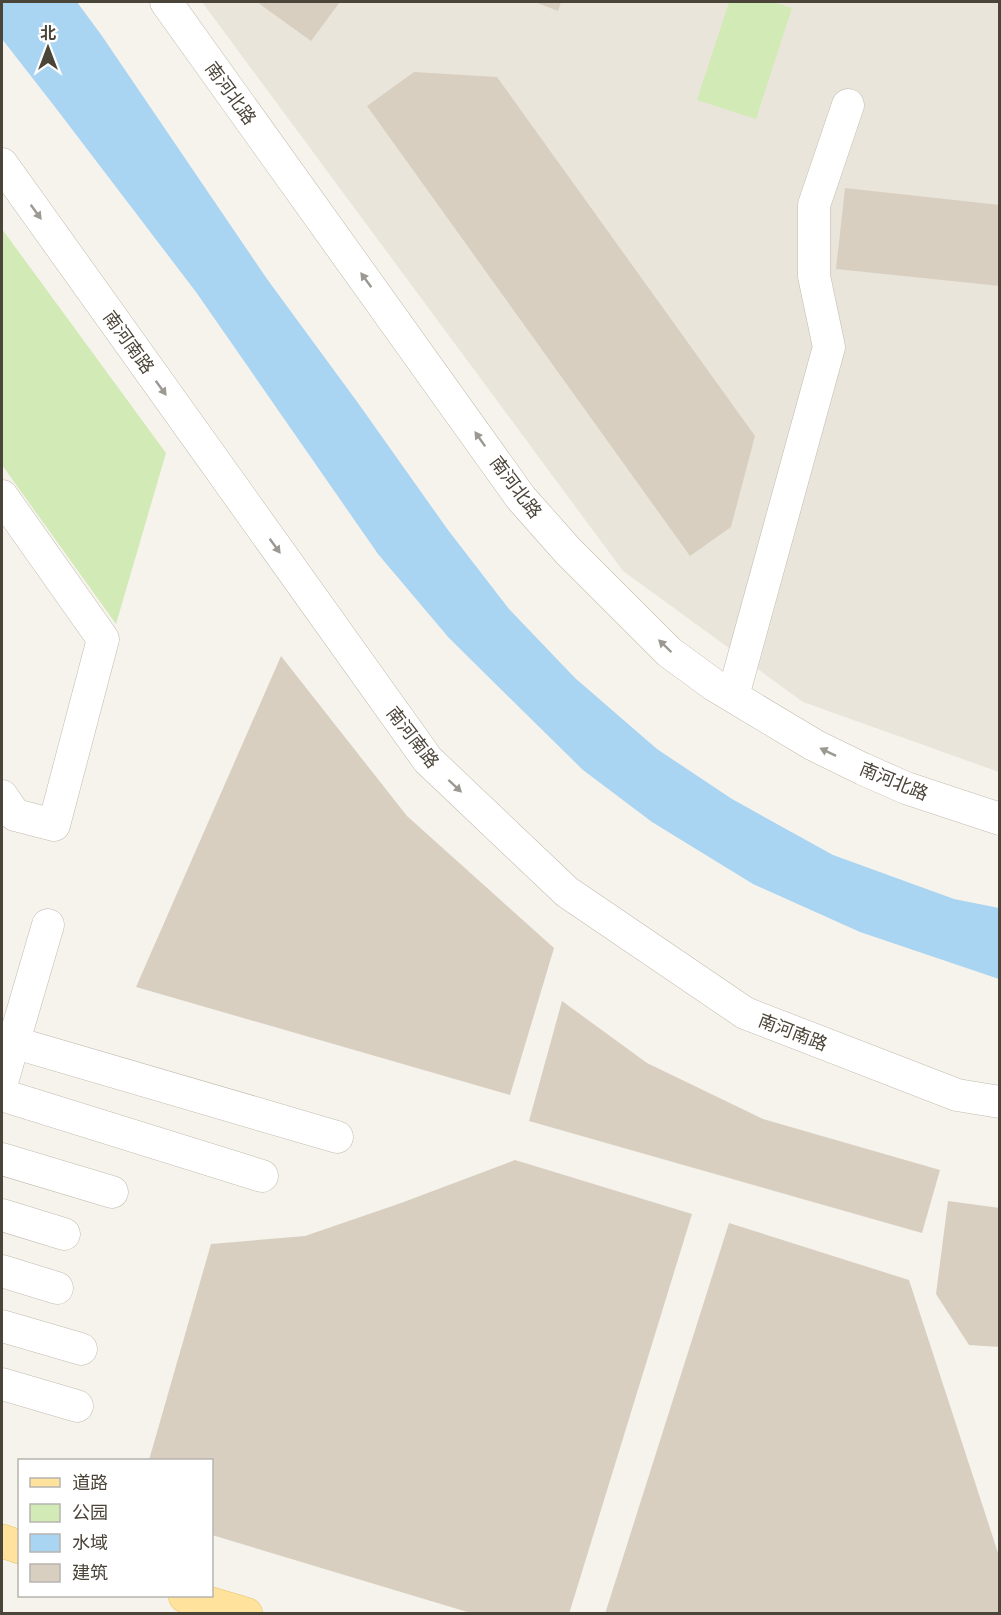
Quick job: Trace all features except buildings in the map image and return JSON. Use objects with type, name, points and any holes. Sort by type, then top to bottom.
[{"type":"main road","points":[[2,1541],[18,1546]]},
{"type":"main road","points":[[188,1597],[234,1612]]},
{"type":"street","name":"南河北路","points":[[166,2],[521,498],[568,551],[669,652],[714,685],[814,745],[906,788],[999,819]]},
{"type":"street","points":[[733,696],[829,347],[814,276],[814,205],[848,105]]},
{"type":"street","name":"南河南路","points":[[2,164],[428,760],[567,892],[745,1013],[957,1095],[999,1102]]},
{"type":"street","points":[[2,495],[103,639],[54,825],[15,815],[2,796]]},
{"type":"street","points":[[2,1082],[7,1041],[48,925]]},
{"type":"street","points":[[7,1041],[337,1137]]},
{"type":"street","points":[[2,1095],[262,1176]]},
{"type":"street","points":[[2,1159],[112,1192]]},
{"type":"street","points":[[2,1215],[64,1234]]},
{"type":"street","points":[[2,1271],[57,1288]]},
{"type":"street","points":[[2,1326],[81,1350]]},
{"type":"street","points":[[2,1384],[77,1406]]},
{"type":"shaded area","points":[[202,2],[999,2],[999,772],[803,702],[623,571]]},
{"type":"green space","points":[[729,2],[773,2],[792,8],[756,119],[697,100]]},
{"type":"green space","points":[[2,229],[166,453],[116,624],[2,465]]},
{"type":"water","points":[[2,2],[77,2],[267,279],[448,530],[509,609],[575,678],[657,749],[732,799],[833,855],[954,899],[999,908],[999,979],[860,932],[753,884],[652,822],[583,770],[449,638],[378,554],[196,292],[2,39]]}]
